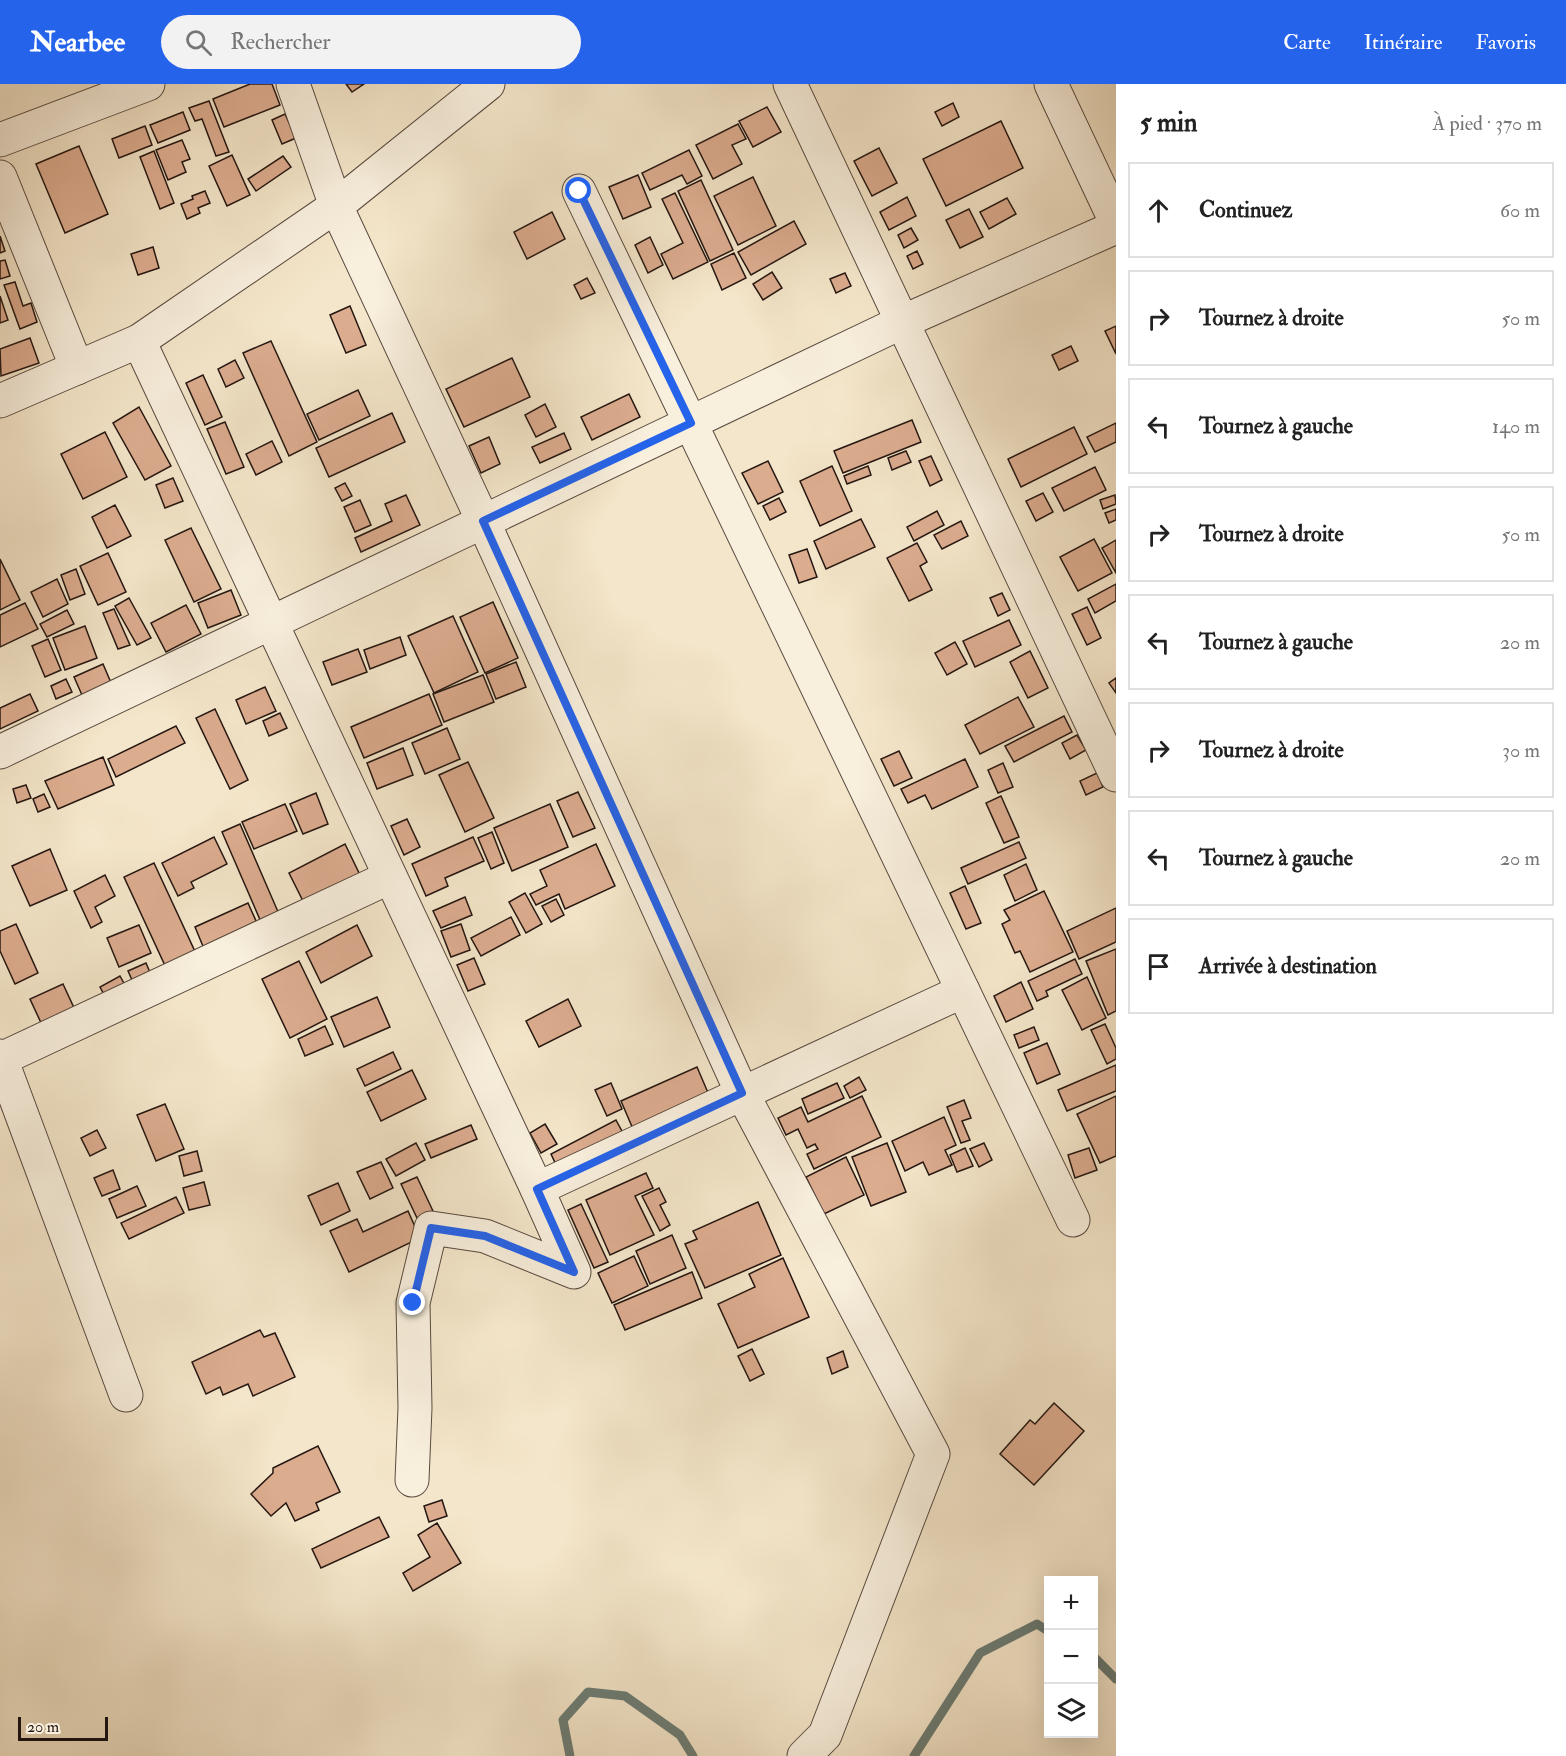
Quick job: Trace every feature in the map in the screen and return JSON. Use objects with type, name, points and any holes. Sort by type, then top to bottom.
[{"type":"street","points":[[0,141],[148,84]]},
{"type":"street","points":[[293,84],[336,206],[483,521],[742,1093],[933,1454],[825,1735],[804,1756]]},
{"type":"street","points":[[0,401],[139,341],[336,206],[488,84]]},
{"type":"street","points":[[790,84],[1116,775]]},
{"type":"street","points":[[1051,84],[1116,222]]},
{"type":"street","points":[[0,177],[76,368]]},
{"type":"street","points":[[579,191],[1073,1220]]},
{"type":"street","points":[[0,752],[902,322],[1116,228]]},
{"type":"street","points":[[139,341],[574,1272],[485,1236],[431,1228],[413,1303],[415,1408],[412,1480]]},
{"type":"street","points":[[126,1395],[1,1057],[390,877]]},
{"type":"street","points":[[537,1189],[963,991]]},
{"type":"building","points":[[250,84],[272,84],[280,105],[224,127],[213,99]]},
{"type":"building","points":[[346,84],[364,84],[352,92]]},
{"type":"building","points":[[209,101],[229,152],[216,156],[202,119],[195,121],[189,108]]},
{"type":"building","points":[[953,103],[959,117],[942,126],[935,112]]},
{"type":"building","points":[[767,107],[781,132],[753,147],[739,121]]},
{"type":"building","points":[[183,112],[190,130],[158,143],[150,125]]},
{"type":"building","points":[[285,114],[296,138],[282,144],[272,120]]},
{"type":"building","points":[[1001,121],[1023,168],[946,206],[923,159]]},
{"type":"building","points":[[738,124],[746,139],[732,145],[742,164],[713,179],[696,145]]},
{"type":"building","points":[[145,126],[152,145],[119,158],[112,139]]},
{"type":"building","points":[[182,140],[190,159],[182,162],[186,172],[168,180],[156,150]]},
{"type":"building","points":[[79,146],[108,214],[65,233],[36,164]]},
{"type":"building","points":[[879,148],[897,183],[872,196],[854,161]]},
{"type":"building","points":[[689,150],[702,176],[687,184],[682,175],[650,190],[642,173]]},
{"type":"building","points":[[154,151],[174,203],[160,209],[140,157]]},
{"type":"building","points":[[232,155],[250,195],[227,206],[209,166]]},
{"type":"building","points":[[283,156],[291,167],[256,191],[248,179]]},
{"type":"building","points":[[638,175],[651,207],[623,219],[609,187]]},
{"type":"building","points":[[753,177],[776,226],[738,245],[714,196]]},
{"type":"building","points":[[701,180],[733,250],[710,261],[678,191]]},
{"type":"building","points":[[205,191],[210,203],[198,208],[200,213],[187,219],[181,204]]},
{"type":"building","points":[[675,193],[708,262],[673,279],[661,254],[683,243],[662,199]]},
{"type":"building","points":[[907,197],[916,216],[889,230],[880,212]]},
{"type":"building","points":[[1007,198],[1016,214],[989,229],[980,212]]},
{"type":"building","points":[[969,209],[983,237],[960,248],[946,220]]},
{"type":"building","points":[[552,212],[565,239],[527,259],[514,232]]},
{"type":"building","points":[[794,221],[806,244],[751,275],[738,252]]},
{"type":"building","points":[[911,228],[918,240],[904,248],[898,235]]},
{"type":"building","points":[[0,236],[5,251],[0,253]]},
{"type":"building","points":[[650,237],[663,265],[648,273],[635,245]]},
{"type":"building","points":[[153,247],[159,268],[138,275],[131,254]]},
{"type":"building","points":[[917,251],[923,264],[913,269],[907,256]]},
{"type":"building","points":[[734,253],[746,278],[722,290],[711,264]]},
{"type":"building","points":[[5,260],[10,276],[0,279],[0,261]]},
{"type":"building","points":[[772,272],[782,288],[763,300],[753,284]]},
{"type":"building","points":[[845,273],[851,286],[836,293],[830,279]]},
{"type":"building","points":[[587,278],[595,293],[581,299],[574,285]]},
{"type":"building","points":[[15,282],[23,306],[31,303],[37,322],[20,329],[4,285]]},
{"type":"building","points":[[0,296],[8,320],[0,323]]},
{"type":"building","points":[[350,306],[366,345],[346,353],[330,315]]},
{"type":"building","points":[[1116,326],[1116,354],[1105,331]]},
{"type":"building","points":[[30,338],[39,363],[1,376],[0,349]]},
{"type":"building","points":[[271,341],[317,442],[289,456],[243,353]]},
{"type":"building","points":[[1071,346],[1078,361],[1059,370],[1052,355]]},
{"type":"building","points":[[512,358],[530,397],[464,427],[446,389]]},
{"type":"building","points":[[235,360],[244,378],[226,387],[218,369]]},
{"type":"building","points":[[203,375],[222,417],[205,425],[186,383]]},
{"type":"building","points":[[358,390],[370,416],[319,440],[307,414]]},
{"type":"building","points":[[629,394],[640,417],[592,440],[581,417]]},
{"type":"building","points":[[545,404],[556,427],[536,437],[525,415]]},
{"type":"building","points":[[139,407],[171,466],[145,480],[113,423]]},
{"type":"building","points":[[392,413],[405,442],[329,477],[316,448]]},
{"type":"building","points":[[912,420],[921,442],[843,473],[834,451]]},
{"type":"building","points":[[225,422],[244,467],[226,474],[207,429]]},
{"type":"building","points":[[1116,423],[1116,442],[1095,452],[1087,437]]},
{"type":"building","points":[[1074,427],[1087,454],[1021,487],[1008,459]]},
{"type":"building","points":[[105,432],[127,477],[83,499],[61,454]]},
{"type":"building","points":[[564,433],[571,449],[540,463],[532,447]]},
{"type":"building","points":[[489,437],[500,464],[481,473],[469,446]]},
{"type":"building","points":[[272,441],[282,462],[256,475],[246,454]]},
{"type":"building","points":[[906,451],[911,462],[892,470],[888,458]]},
{"type":"building","points":[[931,456],[942,480],[930,486],[919,461]]},
{"type":"building","points":[[768,461],[783,492],[758,504],[742,473]]},
{"type":"building","points":[[832,466],[852,511],[820,526],[800,481]]},
{"type":"building","points":[[868,466],[871,475],[847,484],[844,476]]},
{"type":"building","points":[[1095,467],[1106,490],[1064,511],[1052,488]]},
{"type":"building","points":[[173,478],[183,501],[165,508],[156,485]]},
{"type":"building","points":[[345,483],[352,496],[342,501],[335,488]]},
{"type":"building","points":[[1043,493],[1053,512],[1036,521],[1026,501]]},
{"type":"building","points":[[406,495],[420,525],[361,552],[355,538],[392,521],[385,504]]},
{"type":"building","points":[[1115,495],[1116,504],[1103,509],[1100,500]]},
{"type":"building","points":[[779,498],[786,512],[770,520],[763,506]]},
{"type":"building","points":[[360,500],[371,525],[355,532],[344,507]]},
{"type":"building","points":[[115,505],[131,536],[107,548],[92,517]]},
{"type":"building","points":[[1116,509],[1116,520],[1109,523],[1105,513]]},
{"type":"building","points":[[937,511],[944,525],[914,541],[907,527]]},
{"type":"building","points":[[861,519],[875,547],[826,569],[814,541]]},
{"type":"building","points":[[961,521],[968,536],[942,549],[934,535]]},
{"type":"building","points":[[191,528],[221,589],[194,602],[165,540]]},
{"type":"building","points":[[1094,539],[1112,573],[1078,591],[1060,557]]},
{"type":"building","points":[[1116,540],[1116,573],[1102,548]]},
{"type":"building","points":[[917,543],[927,562],[920,566],[932,590],[909,601],[887,558]]},
{"type":"building","points":[[807,549],[817,577],[799,583],[789,555]]},
{"type":"building","points":[[108,553],[126,592],[98,605],[80,566]]},
{"type":"building","points":[[0,559],[20,600],[0,610]]},
{"type":"building","points":[[76,569],[85,594],[70,600],[61,575]]},
{"type":"building","points":[[57,579],[68,604],[43,617],[31,592]]},
{"type":"building","points":[[1116,584],[1116,601],[1095,613],[1088,599]]},
{"type":"building","points":[[231,590],[241,615],[208,628],[198,603]]},
{"type":"building","points":[[1002,593],[1010,610],[998,616],[990,598]]},
{"type":"building","points":[[129,598],[151,638],[137,645],[115,606]]},
{"type":"building","points":[[493,602],[518,658],[485,673],[460,617]]},
{"type":"building","points":[[25,603],[38,629],[0,647],[0,615]]},
{"type":"building","points":[[186,605],[201,634],[166,652],[151,623]]},
{"type":"building","points":[[1087,607],[1101,638],[1087,645],[1072,614]]},
{"type":"building","points":[[114,609],[130,645],[118,649],[103,613]]},
{"type":"building","points":[[67,610],[74,624],[47,637],[40,624]]},
{"type":"building","points":[[453,616],[478,672],[434,693],[408,636]]},
{"type":"building","points":[[1009,620],[1021,645],[975,667],[963,641]]},
{"type":"building","points":[[85,626],[97,658],[65,670],[53,638]]},
{"type":"building","points":[[400,637],[406,655],[370,669],[364,650]]},
{"type":"building","points":[[48,639],[61,670],[45,677],[32,646]]},
{"type":"building","points":[[955,642],[967,664],[947,675],[935,653]]},
{"type":"building","points":[[358,649],[367,672],[332,685],[323,662]]},
{"type":"building","points":[[1030,651],[1048,688],[1028,698],[1010,662]]},
{"type":"building","points":[[516,662],[526,687],[496,699],[486,674]]},
{"type":"building","points":[[103,664],[115,692],[86,704],[74,677]]},
{"type":"building","points":[[483,675],[494,702],[444,722],[433,694]]},
{"type":"building","points":[[1116,678],[1116,693],[1109,683]]},
{"type":"building","points":[[66,679],[72,692],[56,699],[51,686]]},
{"type":"building","points":[[265,687],[276,711],[246,724],[236,700]]},
{"type":"building","points":[[30,694],[38,711],[0,729],[0,708]]},
{"type":"building","points":[[429,694],[442,725],[364,758],[351,727]]},
{"type":"building","points":[[1018,697],[1034,727],[980,754],[965,725]]},
{"type":"building","points":[[215,709],[248,780],[230,789],[196,718]]},
{"type":"building","points":[[280,713],[287,728],[269,736],[263,721]]},
{"type":"building","points":[[1064,716],[1072,732],[1014,762],[1005,746]]},
{"type":"building","points":[[176,726],[185,743],[116,777],[108,759]]},
{"type":"building","points":[[447,728],[460,759],[425,774],[412,743]]},
{"type":"building","points":[[1077,735],[1086,750],[1070,759],[1062,743]]},
{"type":"building","points":[[403,748],[413,775],[377,789],[367,763]]},
{"type":"building","points":[[899,751],[912,778],[894,786],[881,759]]},
{"type":"building","points":[[103,757],[114,785],[58,809],[45,781]]},
{"type":"building","points":[[965,759],[978,787],[932,809],[925,795],[908,803],[901,789]]},
{"type":"building","points":[[468,762],[494,818],[465,832],[439,775]]},
{"type":"building","points":[[1003,763],[1013,787],[998,793],[988,770]]},
{"type":"building","points":[[1097,773],[1103,787],[1086,795],[1080,781]]},
{"type":"building","points":[[26,785],[31,798],[17,803],[13,789]]},
{"type":"building","points":[[578,792],[595,828],[573,837],[557,801]]},
{"type":"building","points":[[316,793],[328,824],[303,834],[290,804]]},
{"type":"building","points":[[44,794],[50,807],[38,812],[33,799]]},
{"type":"building","points":[[1001,796],[1019,837],[1004,843],[986,803]]},
{"type":"building","points":[[285,804],[297,831],[254,849],[242,822]]},
{"type":"building","points":[[550,804],[568,847],[512,871],[494,828]]},
{"type":"building","points":[[407,819],[420,847],[404,855],[391,826]]},
{"type":"building","points":[[240,824],[279,914],[261,922],[222,832]]},
{"type":"building","points":[[492,832],[504,863],[491,869],[478,838]]},
{"type":"building","points":[[214,837],[227,864],[191,882],[194,888],[178,896],[162,863]]},
{"type":"building","points":[[473,837],[484,861],[445,878],[448,886],[426,896],[412,864]]},
{"type":"building","points":[[1019,842],[1026,858],[968,884],[961,868]]},
{"type":"building","points":[[345,844],[361,877],[305,905],[289,873]]},
{"type":"building","points":[[596,844],[615,886],[565,909],[559,894],[536,905],[530,894],[547,886],[540,870]]},
{"type":"building","points":[[50,849],[67,890],[30,906],[12,866]]},
{"type":"building","points":[[154,863],[198,958],[168,972],[124,877]]},
{"type":"building","points":[[1026,864],[1037,890],[1015,901],[1004,875]]},
{"type":"building","points":[[105,875],[115,896],[95,907],[102,922],[91,928],[74,891]]},
{"type":"building","points":[[965,886],[981,923],[966,929],[950,893]]},
{"type":"building","points":[[1044,891],[1073,952],[1030,972],[1020,951],[1015,953],[1002,924],[1010,920],[1004,910]]},
{"type":"building","points":[[525,893],[542,924],[526,933],[509,902]]},
{"type":"building","points":[[465,897],[472,915],[441,928],[433,911]]},
{"type":"building","points":[[556,899],[564,915],[551,922],[542,906]]},
{"type":"building","points":[[248,903],[261,932],[207,956],[195,927]]},
{"type":"building","points":[[1116,908],[1116,942],[1079,959],[1067,931]]},
{"type":"building","points":[[511,917],[520,935],[481,956],[471,938]]},
{"type":"building","points":[[16,924],[38,973],[15,984],[0,951],[0,931]]},
{"type":"building","points":[[461,924],[470,950],[451,957],[441,931]]},
{"type":"building","points":[[139,925],[151,953],[119,967],[107,938]]},
{"type":"building","points":[[357,925],[372,956],[321,983],[306,952]]},
{"type":"building","points":[[1116,949],[1116,1011],[1108,1015],[1086,961]]},
{"type":"building","points":[[474,958],[485,984],[468,991],[457,965]]},
{"type":"building","points":[[1075,959],[1082,974],[1046,991],[1048,996],[1037,1001],[1028,981]]},
{"type":"building","points":[[299,961],[327,1019],[290,1038],[262,979]]},
{"type":"building","points":[[146,963],[154,982],[136,989],[128,971]]},
{"type":"building","points":[[120,976],[126,987],[106,998],[100,987]]},
{"type":"building","points":[[1087,977],[1106,1018],[1082,1030],[1062,990]]},
{"type":"building","points":[[1021,982],[1033,1009],[1006,1022],[994,996]]},
{"type":"building","points":[[63,984],[75,1010],[42,1025],[30,999]]},
{"type":"building","points":[[377,997],[390,1027],[344,1047],[331,1017]]},
{"type":"building","points":[[568,999],[581,1026],[539,1047],[526,1021]]},
{"type":"building","points":[[1105,1024],[1116,1048],[1116,1059],[1107,1064],[1091,1030]]},
{"type":"building","points":[[325,1026],[333,1044],[305,1056],[298,1039]]},
{"type":"building","points":[[1034,1027],[1039,1040],[1019,1048],[1014,1035]]},
{"type":"building","points":[[1047,1043],[1060,1074],[1037,1084],[1024,1053]]},
{"type":"building","points":[[393,1052],[401,1069],[365,1086],[357,1069]]},
{"type":"building","points":[[1116,1065],[1116,1091],[1067,1111],[1058,1090]]},
{"type":"building","points":[[697,1067],[709,1095],[633,1129],[621,1101]]},
{"type":"building","points":[[412,1070],[426,1099],[381,1121],[367,1092]]},
{"type":"building","points":[[859,1077],[866,1090],[850,1098],[844,1086]]},
{"type":"building","points":[[611,1083],[622,1109],[607,1116],[595,1090]]},
{"type":"building","points":[[837,1083],[844,1098],[808,1114],[802,1099]]},
{"type":"building","points":[[862,1096],[881,1137],[814,1169],[807,1154],[818,1149],[815,1144],[807,1148],[798,1129],[786,1135],[778,1118],[801,1107],[808,1122]]},
{"type":"building","points":[[1116,1096],[1116,1156],[1100,1163],[1077,1114]]},
{"type":"building","points":[[964,1100],[971,1118],[962,1121],[970,1140],[961,1143],[947,1107]]},
{"type":"building","points":[[165,1104],[184,1149],[156,1161],[137,1115]]},
{"type":"building","points":[[944,1117],[956,1145],[945,1150],[952,1165],[929,1175],[923,1162],[905,1171],[892,1141]]},
{"type":"building","points":[[616,1120],[624,1135],[558,1169],[551,1154]]},
{"type":"building","points":[[545,1124],[557,1144],[541,1153],[530,1133]]},
{"type":"building","points":[[471,1125],[477,1139],[431,1158],[425,1144]]},
{"type":"building","points":[[97,1130],[106,1148],[90,1156],[81,1138]]},
{"type":"building","points":[[416,1143],[425,1160],[396,1176],[386,1159]]},
{"type":"building","points":[[887,1143],[906,1192],[871,1206],[852,1157]]},
{"type":"building","points":[[984,1143],[992,1160],[979,1167],[970,1149]]},
{"type":"building","points":[[965,1148],[973,1166],[957,1172],[950,1155]]},
{"type":"building","points":[[1089,1148],[1097,1170],[1075,1178],[1068,1155]]},
{"type":"building","points":[[197,1151],[202,1171],[184,1176],[179,1156]]},
{"type":"building","points":[[846,1157],[864,1195],[824,1214],[806,1177]]},
{"type":"building","points":[[381,1162],[393,1188],[370,1199],[357,1172]]},
{"type":"building","points":[[113,1170],[120,1189],[102,1196],[94,1178]]},
{"type":"building","points":[[646,1173],[653,1188],[635,1196],[654,1235],[610,1255],[586,1200]]},
{"type":"building","points":[[417,1177],[433,1211],[417,1218],[401,1184]]},
{"type":"building","points":[[204,1182],[210,1205],[189,1210],[183,1188]]},
{"type":"building","points":[[338,1183],[350,1211],[321,1225],[308,1196]]},
{"type":"building","points":[[137,1186],[146,1206],[117,1218],[109,1199]]},
{"type":"building","points":[[659,1188],[666,1202],[660,1205],[670,1225],[660,1231],[642,1196]]},
{"type":"building","points":[[176,1197],[184,1213],[129,1239],[121,1223]]},
{"type":"building","points":[[758,1202],[781,1255],[705,1288],[685,1244],[697,1239],[693,1231]]},
{"type":"building","points":[[581,1204],[608,1262],[594,1268],[568,1210]]},
{"type":"building","points":[[408,1211],[420,1238],[349,1272],[330,1231],[357,1219],[363,1232]]},
{"type":"building","points":[[672,1235],[686,1268],[650,1284],[636,1251]]},
{"type":"building","points":[[634,1256],[648,1286],[612,1303],[598,1273]]},
{"type":"building","points":[[783,1258],[809,1317],[738,1348],[718,1304],[755,1287],[749,1274]]},
{"type":"building","points":[[692,1272],[702,1298],[625,1330],[614,1305]]},
{"type":"building","points":[[260,1330],[264,1337],[275,1333],[295,1377],[253,1396],[248,1384],[223,1395],[220,1387],[206,1394],[192,1362]]},
{"type":"building","points":[[752,1349],[764,1374],[750,1381],[738,1356]]},
{"type":"building","points":[[843,1351],[848,1367],[832,1374],[827,1358]]},
{"type":"building","points":[[1054,1403],[1084,1431],[1034,1485],[1000,1454],[1030,1420],[1035,1424]]},
{"type":"building","points":[[318,1446],[340,1492],[316,1503],[319,1510],[295,1521],[286,1503],[271,1516],[251,1494],[273,1473],[273,1468]]},
{"type":"building","points":[[442,1500],[447,1516],[429,1522],[424,1506]]},
{"type":"building","points":[[379,1517],[389,1537],[321,1568],[312,1549]]},
{"type":"building","points":[[437,1523],[461,1563],[413,1591],[403,1573],[430,1557],[418,1535]]},
{"type":"waterway","points":[[914,1756],[980,1653],[1037,1624],[1046,1630]]},
{"type":"waterway","points":[[1098,1661],[1116,1679]]},
{"type":"waterway","points":[[570,1756],[563,1720],[588,1692],[625,1696],[680,1735],[693,1756]]},
{"type":"route","points":[[413,1303],[431,1228],[485,1236],[574,1272],[537,1189],[742,1093],[483,521],[691,423],[579,191]]}]
